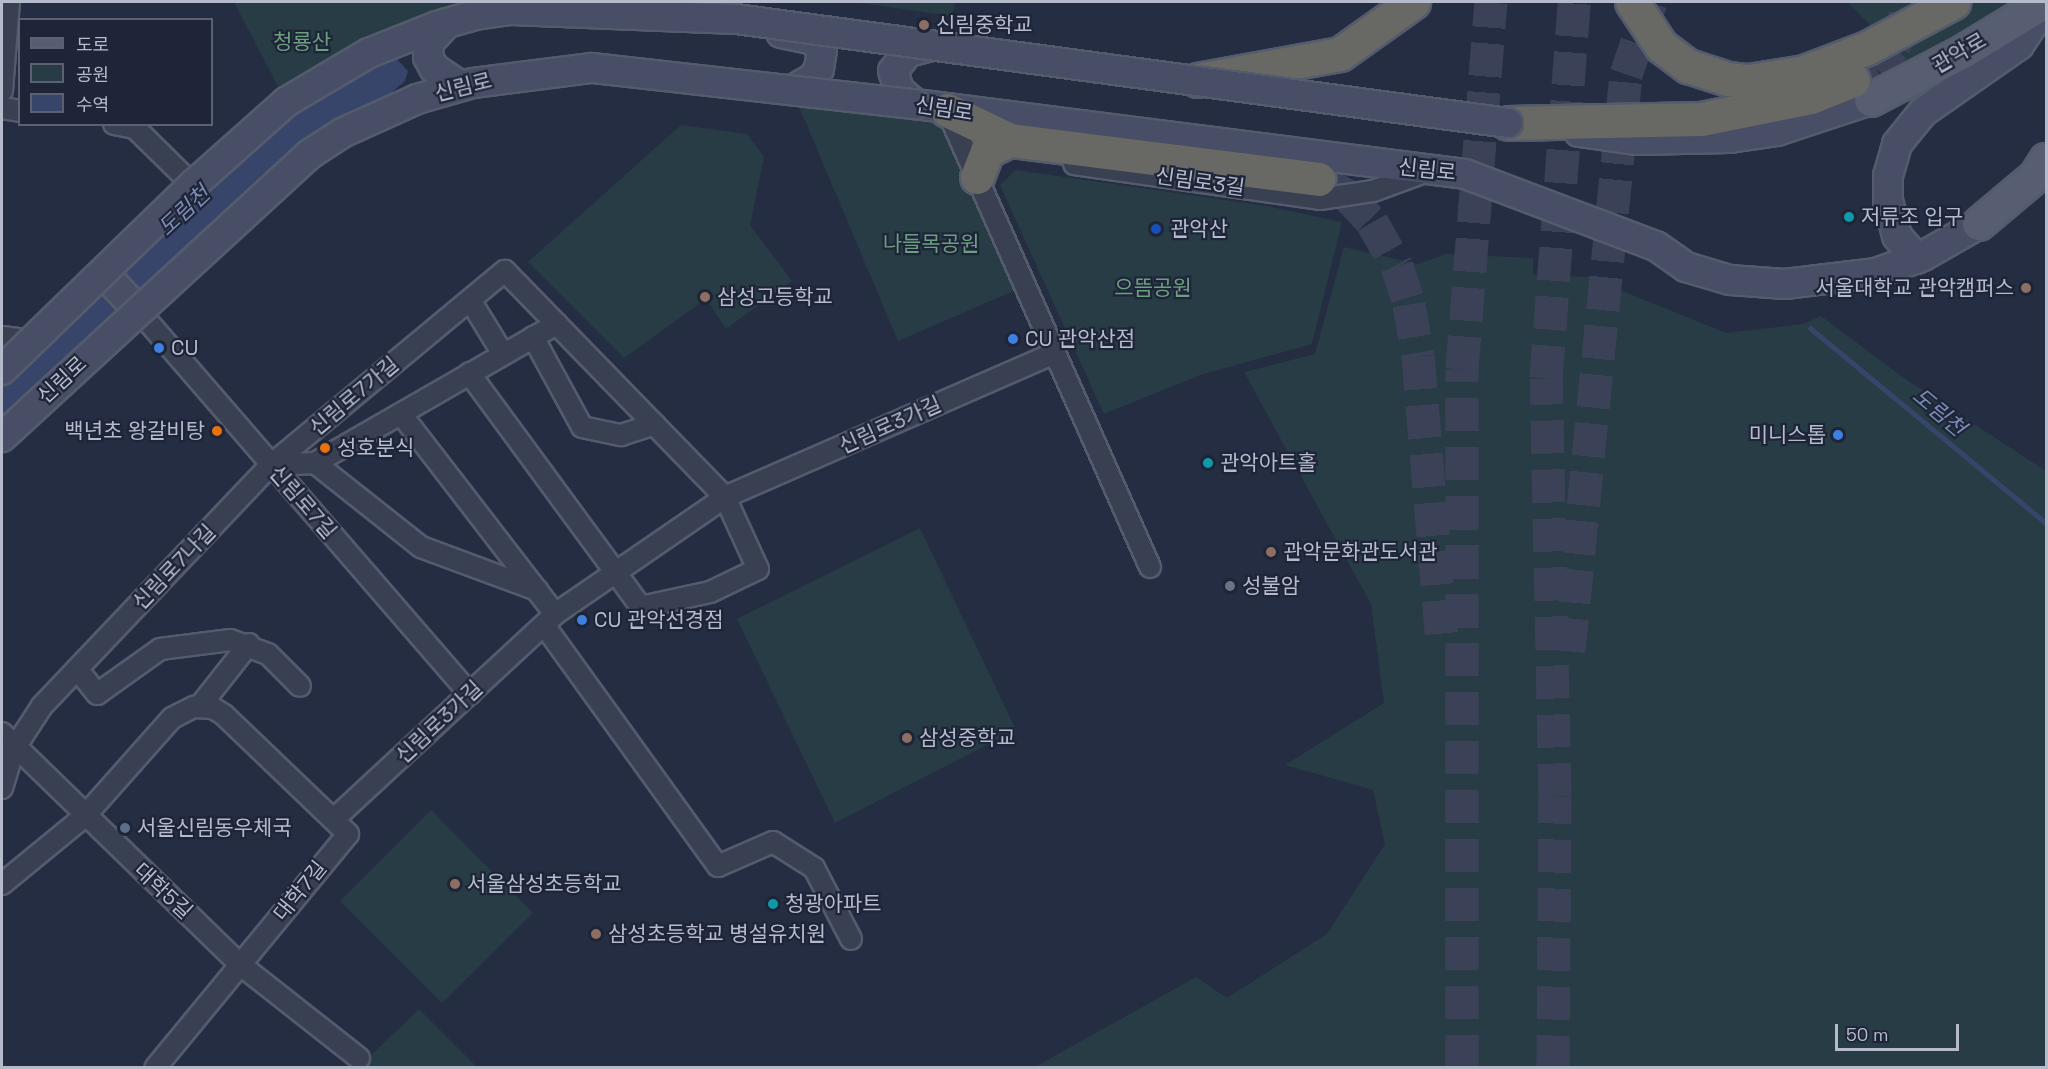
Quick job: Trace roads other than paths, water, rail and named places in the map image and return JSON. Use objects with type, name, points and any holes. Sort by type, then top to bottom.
[{"type":"highway","points":[[1189,82],[1340,54],[1413,2]]},
{"type":"highway","points":[[1632,2],[1661,46],[1688,66],[1728,79],[1748,81],[1804,72],[1856,52],[1953,2]]},
{"type":"highway","points":[[1508,123],[1701,119],[1811,97],[1862,90]]},
{"type":"highway","points":[[947,110],[1010,140],[1319,179]]},
{"type":"highway","points":[[977,177],[987,151],[1010,140]]},
{"type":"main road","points":[[1917,259],[1897,236],[1888,201],[1888,176],[1897,144],[1923,112],[2019,45],[2046,3]]},
{"type":"main road","name":"관악로","points":[[1862,90],[1963,52],[2046,3]]},
{"type":"main road","points":[[2,370],[193,185],[286,102],[312,84],[369,53],[447,23],[511,10],[764,23],[1189,82],[1508,123]]},
{"type":"main road","points":[[447,23],[429,42],[428,57],[434,69],[461,86]]},
{"type":"main road","points":[[764,23],[780,33],[813,40],[822,50],[819,69],[813,78],[792,90]]},
{"type":"main road","points":[[915,104],[899,90],[893,71],[908,52],[932,46]]},
{"type":"main road","name":"신림로","points":[[2,437],[138,309],[310,154],[381,113],[461,86],[532,73],[591,68],[915,104],[947,110],[1465,174],[1656,246],[1686,267],[1730,280],[1755,284],[1818,282],[1876,273],[1917,259],[1979,224]]},
{"type":"main road","points":[[1979,224],[2041,168],[2046,147]]},
{"type":"main road","points":[[104,273],[138,309]]},
{"type":"street","points":[[2,91],[9,2]]},
{"type":"street","points":[[2,108],[18,111]]},
{"type":"street","points":[[947,110],[1150,567]]},
{"type":"street","points":[[124,126],[135,128],[193,185]]},
{"type":"street","name":"신림로3길","points":[[977,177],[987,162],[1006,155],[1320,199],[1373,191],[1429,170]]},
{"type":"street","name":"신림로7가길","points":[[271,465],[505,271],[725,497]]},
{"type":"street","points":[[470,300],[503,354]]},
{"type":"street","name":"신림로7길","points":[[138,309],[470,694]]},
{"type":"street","name":"신림로7가길","points":[[271,465],[315,463],[557,324]]},
{"type":"street","points":[[2,337],[33,341]]},
{"type":"street","points":[[533,337],[582,427],[621,435],[654,424]]},
{"type":"street","name":"신림로3가길","points":[[334,819],[550,619],[725,497],[1055,352]]},
{"type":"street","points":[[469,373],[641,608],[710,592],[758,569],[725,497]]},
{"type":"street","points":[[401,414],[537,590],[550,619],[718,866],[773,842],[814,868],[851,939]]},
{"type":"street","name":"신림로7가길","points":[[315,463],[421,547],[537,590]]},
{"type":"street","name":"신림로7나길","points":[[2,788],[14,749],[42,706],[271,465]]},
{"type":"street","points":[[77,669],[98,694],[160,649],[230,640],[249,644],[268,654],[300,686]]},
{"type":"street","points":[[201,706],[249,644]]},
{"type":"street","points":[[2,884],[84,817],[172,718],[188,708],[201,706],[224,715],[334,819]]},
{"type":"street","points":[[2,733],[14,749],[84,817]]},
{"type":"street","name":"대학5길","points":[[84,817],[242,966]]},
{"type":"street","name":"대학7길","points":[[155,1068],[242,966],[299,889],[348,834],[334,819]]},
{"type":"street","points":[[242,966],[359,1058]]},
{"type":"water","name":"도림천","points":[[394,56],[408,71],[405,81],[2,429],[2,378],[287,109]]},
{"type":"waterway","name":"도림천","points":[[1810,328],[2046,523]]},
{"type":"tunnel","points":[[1462,1068],[1462,369],[1491,2]]},
{"type":"tunnel","points":[[1553,1068],[1555,796],[1546,378],[1574,2]]},
{"type":"tunnel","points":[[1569,651],[1626,74],[1651,2]]},
{"type":"tunnel","points":[[1853,80],[1875,67],[1894,47],[1910,2]]},
{"type":"tunnel","points":[[1319,179],[1347,195],[1372,222],[1397,266],[1409,304],[1418,356],[1442,642]]},
{"type":"place","name":"신림중학교","points":[[924,25]]},
{"type":"place","name":"저류조 입구","points":[[1849,217]]},
{"type":"place","name":"관악산","points":[[1156,229]]},
{"type":"place","name":"서울대학교 관악캠퍼스","points":[[2026,288]]},
{"type":"place","name":"삼성고등학교","points":[[705,297]]},
{"type":"place","name":"CU 관악산점","points":[[1013,339]]},
{"type":"place","name":"CU","points":[[159,348]]},
{"type":"place","name":"백년초 왕갈비탕","points":[[217,431]]},
{"type":"place","name":"미니스톱","points":[[1838,435]]},
{"type":"place","name":"성호분식","points":[[325,448]]},
{"type":"place","name":"관악아트홀","points":[[1208,463]]},
{"type":"place","name":"관악문화관도서관","points":[[1271,552]]},
{"type":"place","name":"성불암","points":[[1230,586]]},
{"type":"place","name":"CU 관악선경점","points":[[582,620]]},
{"type":"place","name":"삼성중학교","points":[[907,738]]},
{"type":"place","name":"서울신림동우체국","points":[[125,828]]},
{"type":"place","name":"서울삼성초등학교","points":[[455,884]]},
{"type":"place","name":"청광아파트","points":[[773,904]]},
{"type":"place","name":"삼성초등학교 병설유치원","points":[[596,934]]},
{"type":"park label","name":"청룡산","points":[[302,42]]},
{"type":"park label","name":"나들목공원","points":[[931,244]]},
{"type":"park label","name":"으뜸공원","points":[[1153,288]]}]
